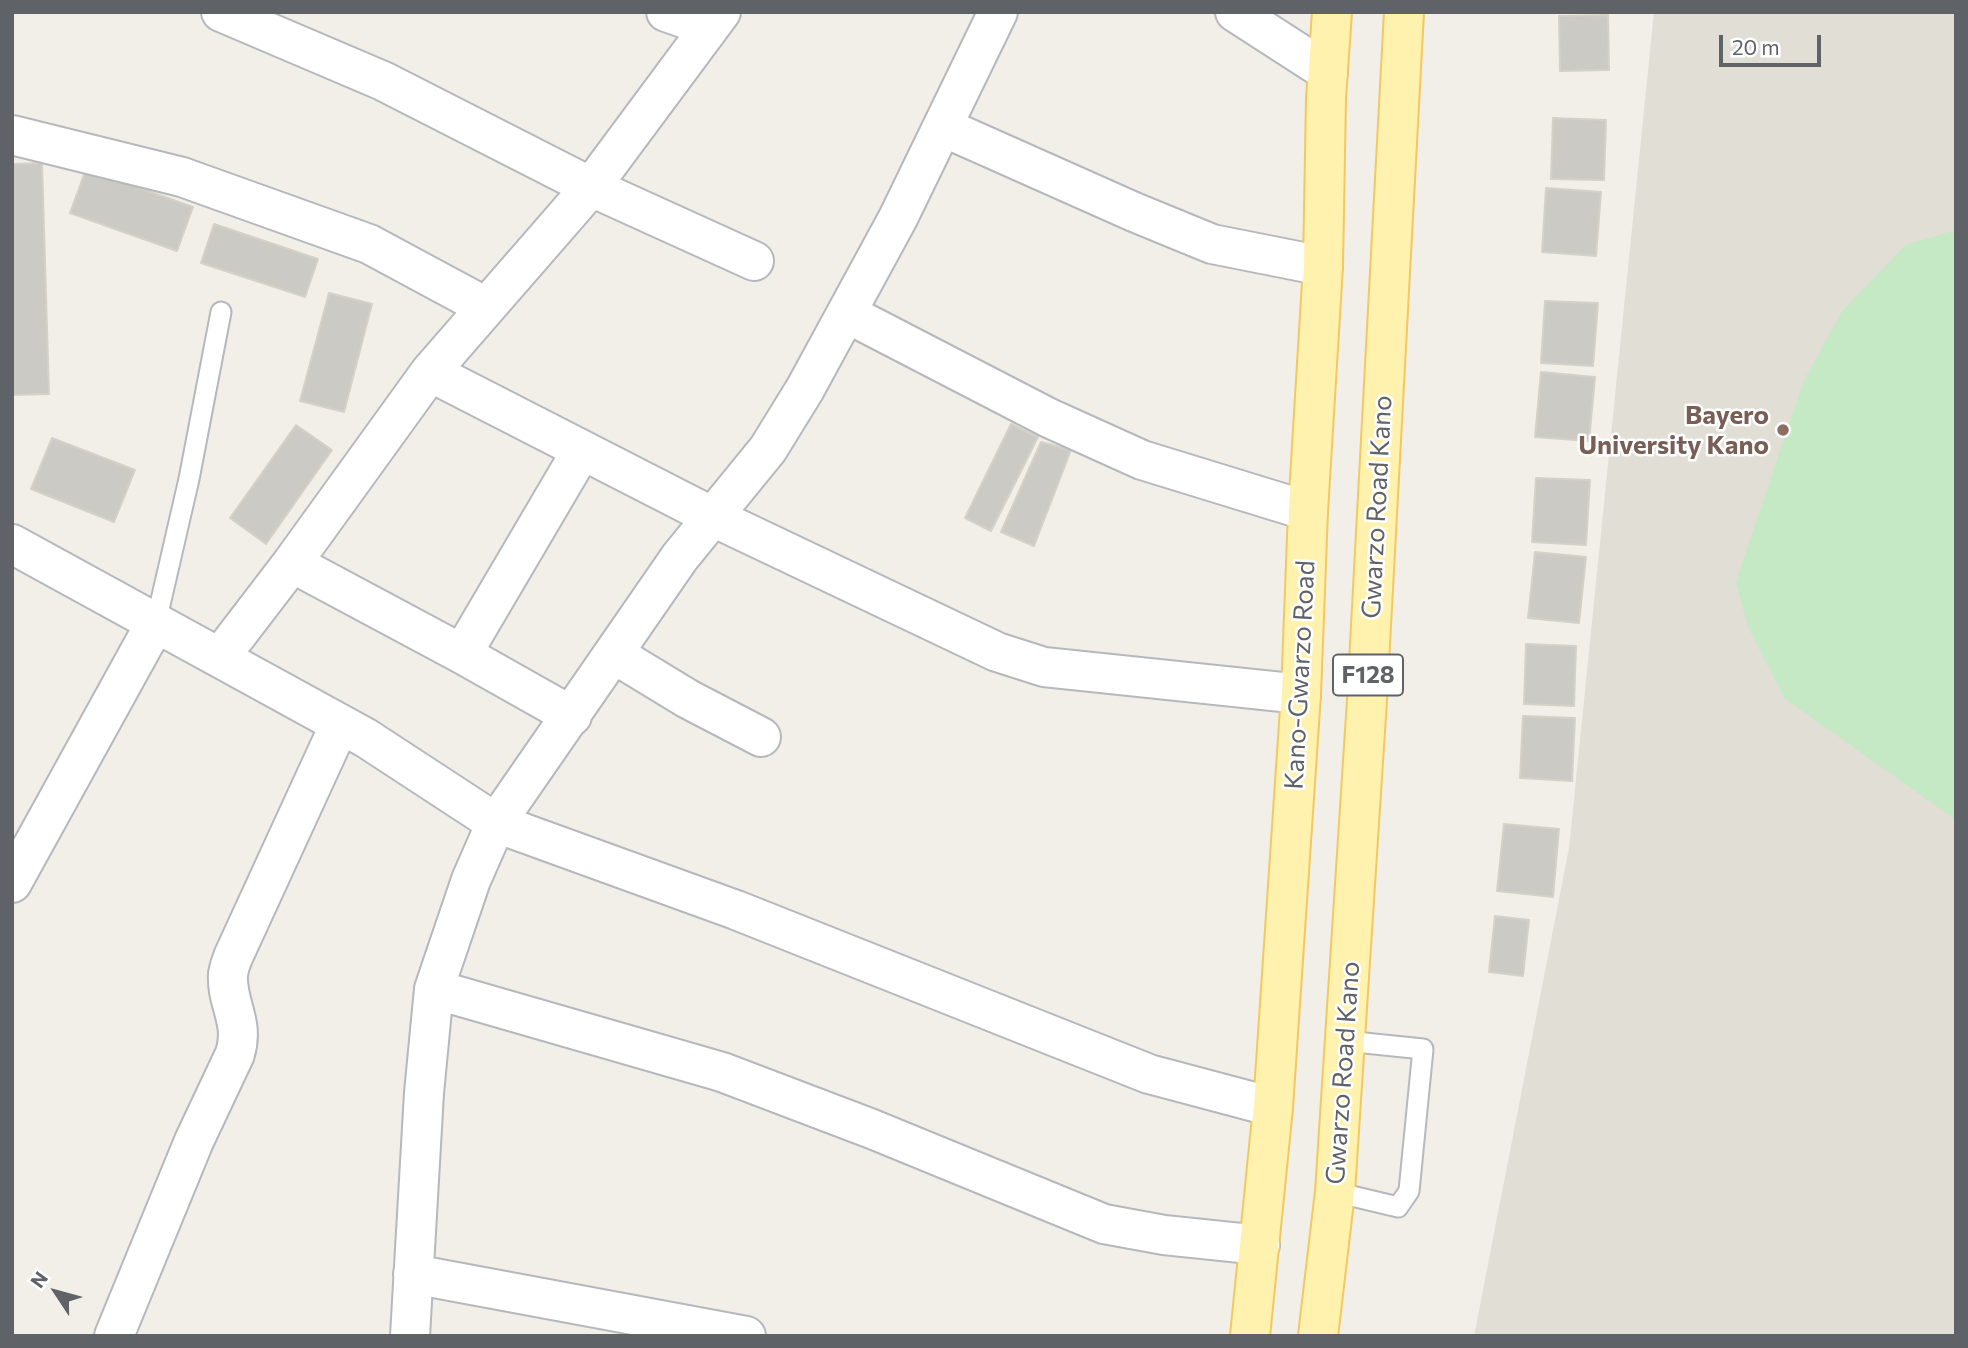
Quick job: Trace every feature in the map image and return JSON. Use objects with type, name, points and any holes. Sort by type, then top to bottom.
[{"type":"main road","name":"Kano-Gwarzo Road","points":[[1250,1336],[1273,1107],[1301,694],[1308,511],[1323,266],[1332,12]]},
{"type":"main road","name":"Gwarzo Road Kano","points":[[1318,1336],[1335,1192],[1345,1041],[1404,12]]},
{"type":"street","points":[[221,12],[383,81],[591,187],[754,261]]},
{"type":"street","points":[[220,657],[292,564],[430,372],[591,187],[715,20],[666,12]]},
{"type":"street","points":[[1235,12],[1328,72]]},
{"type":"street","points":[[410,1336],[424,1093],[434,989],[471,880],[496,823],[680,557],[768,449],[805,389],[848,314],[943,127],[984,17]]},
{"type":"street","points":[[943,127],[1212,244],[1323,266]]},
{"type":"street","points":[[12,135],[182,177],[357,239],[486,307]]},
{"type":"street","points":[[848,314],[1048,418],[1142,460],[1308,511]]},
{"type":"street","points":[[430,372],[713,517],[997,652],[1044,667],[1301,694]]},
{"type":"street","points":[[462,654],[582,450]]},
{"type":"street","points":[[12,544],[366,738],[496,823],[736,910],[1149,1074],[1273,1107]]},
{"type":"street","points":[[292,564],[572,716]]},
{"type":"street","points":[[12,883],[156,622]]},
{"type":"street","points":[[614,654],[688,699],[761,737]]},
{"type":"street","points":[[114,1336],[194,1142],[236,1054],[240,1039],[239,1028],[228,974],[233,957],[340,724]]},
{"type":"street","points":[[434,989],[722,1072],[872,1129],[1104,1224],[1164,1235],[1260,1245]]},
{"type":"street","points":[[413,1274],[746,1336]]},
{"type":"lane","points":[[156,622],[189,479],[221,312]]},
{"type":"lane","points":[[1335,1192],[1398,1207],[1409,1191],[1423,1049],[1345,1041]]},
{"type":"shaded area","name":"Bayero University Kano","points":[[1654,12],[1956,12],[1956,1336],[1474,1336],[1569,848]]},
{"type":"green space","points":[[1956,230],[1956,820],[1784,698],[1748,627],[1736,582],[1804,380],[1843,310],[1906,245]]},
{"type":"building","points":[[1608,15],[1609,70],[1560,71],[1559,16]]},
{"type":"building","points":[[1553,118],[1606,120],[1604,180],[1551,179]]},
{"type":"building","points":[[42,163],[49,394],[12,395],[12,164]]},
{"type":"building","points":[[86,169],[193,207],[177,251],[70,213]]},
{"type":"building","points":[[1546,188],[1601,192],[1596,256],[1542,252]]},
{"type":"building","points":[[214,224],[318,259],[305,297],[201,263]]},
{"type":"building","points":[[329,293],[372,304],[344,412],[300,401]]},
{"type":"building","points":[[1545,301],[1598,303],[1593,366],[1541,363]]},
{"type":"building","points":[[1541,372],[1595,377],[1589,441],[1535,437]]},
{"type":"building","points":[[1011,424],[1038,437],[991,531],[965,518]]},
{"type":"building","points":[[296,425],[332,450],[266,544],[230,518]]},
{"type":"building","points":[[52,438],[135,470],[114,522],[31,489]]},
{"type":"building","points":[[1041,442],[1071,450],[1034,546],[1001,532]]},
{"type":"building","points":[[1536,478],[1590,480],[1586,545],[1532,542]]},
{"type":"building","points":[[1535,552],[1586,557],[1579,623],[1528,618]]},
{"type":"building","points":[[1526,644],[1576,646],[1574,706],[1524,704]]},
{"type":"building","points":[[1523,716],[1575,718],[1572,781],[1520,778]]},
{"type":"building","points":[[1504,824],[1559,829],[1553,897],[1497,891]]},
{"type":"building","points":[[1495,916],[1529,920],[1523,976],[1489,972]]},
{"type":"place","name":"Bayero University Kano","points":[[1783,430]]}]
